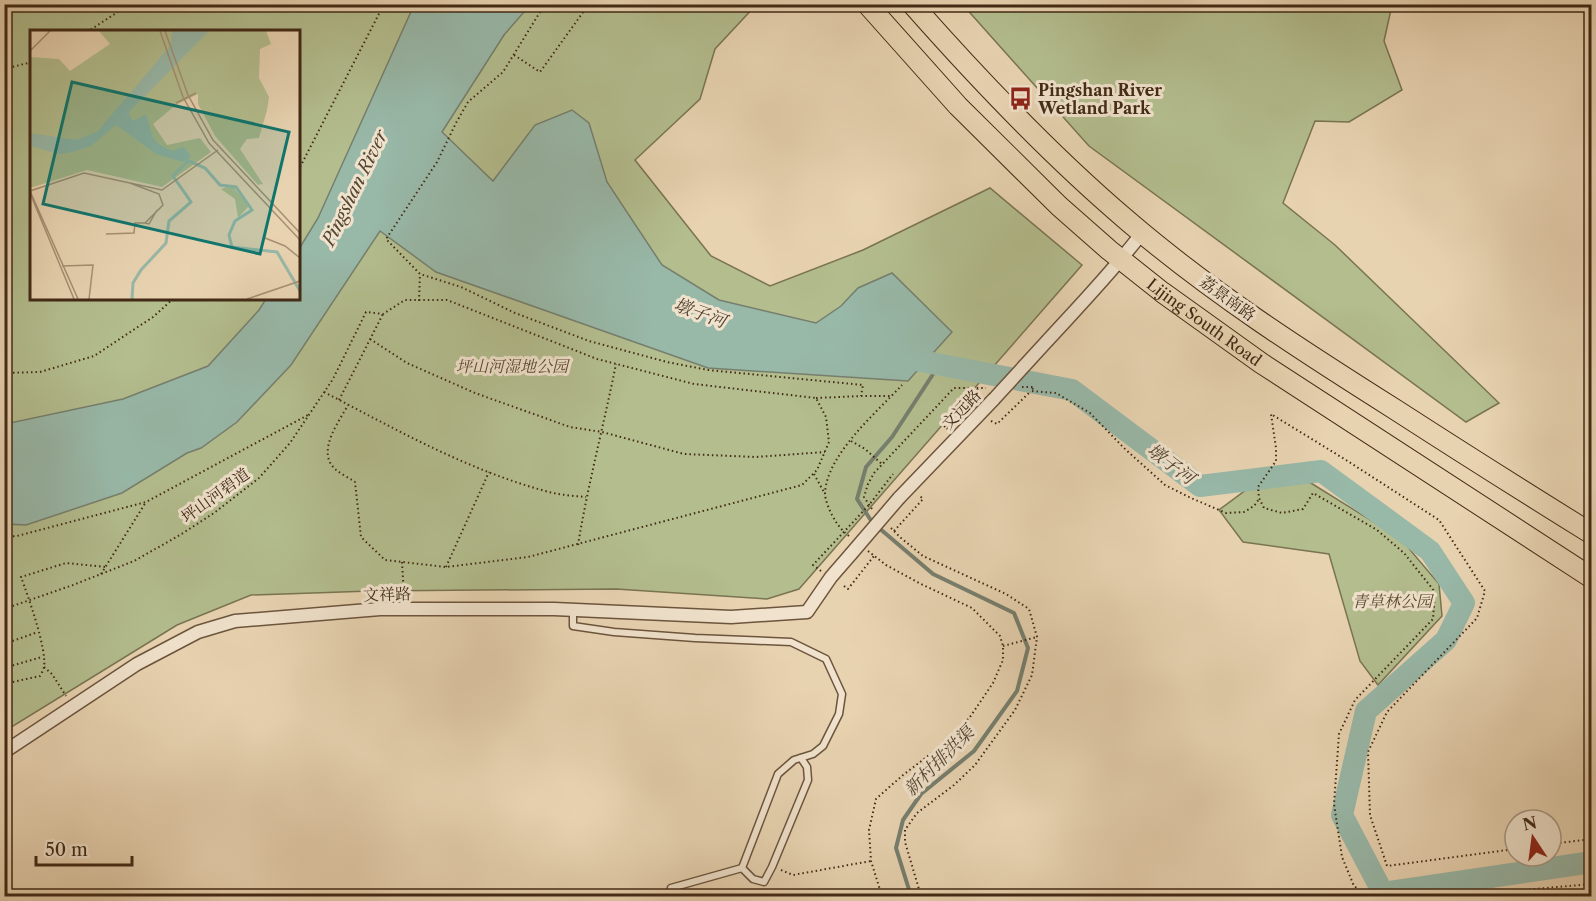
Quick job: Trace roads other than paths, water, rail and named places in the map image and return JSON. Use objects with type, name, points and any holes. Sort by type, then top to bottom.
[{"type":"main road","name":"Lijing South Road","points":[[867,4],[958,106],[1059,206],[1162,292],[1261,363],[1592,578]]},
{"type":"main road","name":"荔景南路","points":[[912,4],[982,83],[1082,181],[1183,265],[1280,335],[1592,534]]},
{"type":"street","name":"文远路","points":[[807,612],[831,577],[992,393],[1047,340],[1122,259],[1142,233]]},
{"type":"street","name":"文祥路","points":[[4,752],[137,664],[198,632],[235,621],[380,609],[573,610],[732,617],[807,612]]},
{"type":"lane","points":[[573,610],[573,626],[614,632],[694,638],[790,642],[826,659],[842,694],[839,714],[823,746],[813,754],[794,760],[778,774],[742,868]]},
{"type":"lane","points":[[742,868],[753,879],[764,882],[808,780],[807,767],[801,758]]},
{"type":"lane","points":[[674,897],[671,888],[742,868]]},
{"type":"water","name":"Pingshan River","points":[[414,5],[530,5],[504,35],[442,132],[493,181],[535,125],[572,110],[589,123],[607,182],[662,265],[719,300],[816,323],[841,306],[858,288],[892,273],[952,332],[908,381],[708,368],[436,272],[380,231],[291,365],[237,422],[201,448],[187,453],[122,493],[26,525],[5,524],[5,424],[123,399],[208,366],[265,300],[300,300],[300,247],[318,218]]},
{"type":"waterway","name":"墩子河","points":[[895,356],[1072,390],[1200,486],[1321,471],[1430,551],[1464,603],[1446,640],[1366,711],[1342,815],[1383,893],[1592,862]]},
{"type":"waterway","name":"新村排洪渠","points":[[911,896],[896,848],[903,820],[921,794],[974,751],[1017,691],[1028,648],[1014,613],[933,574],[872,522],[857,499],[866,467],[892,437],[939,365]]},
{"type":"place","name":"Pingshan River Wetland Park","points":[[1020,99]]},
{"type":"park label","name":"坪山河湿地公园","points":[[512,366]]},
{"type":"park label","name":"青草林公园","points":[[1392,601]]}]
